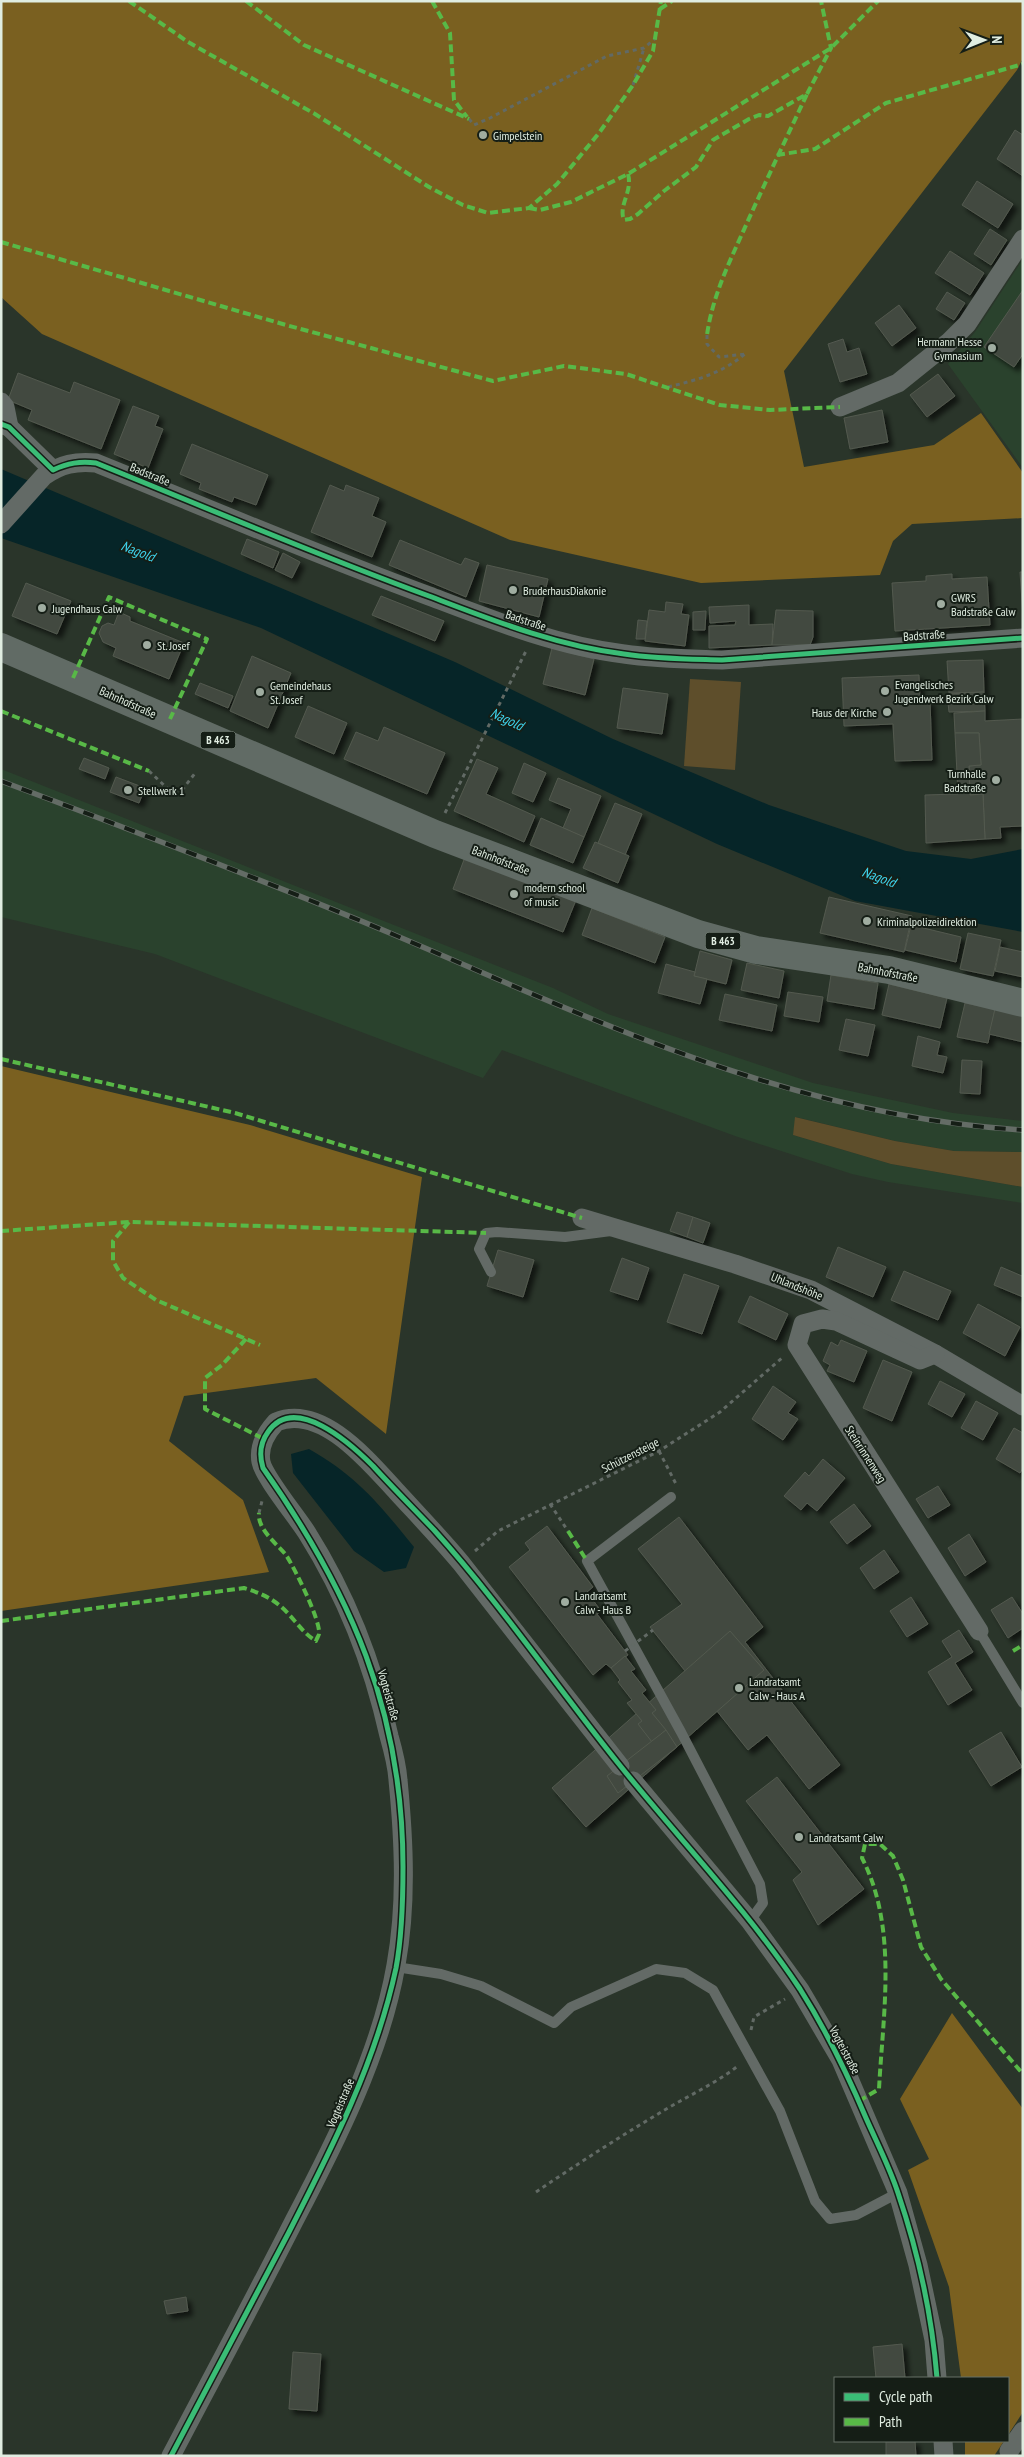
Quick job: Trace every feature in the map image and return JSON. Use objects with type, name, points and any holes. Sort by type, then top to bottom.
[{"type":"main road","name":"Bahnhofstraße","points":[[1,647],[435,834],[698,934],[756,950],[889,970],[1023,1003]]},
{"type":"street","points":[[840,407],[898,383],[949,342],[967,324],[1023,239]]},
{"type":"street","points":[[1,402],[5,407],[5,425],[48,473],[1,524]]},
{"type":"street","name":"Badstraße","points":[[48,473],[67,464],[80,462],[96,463],[351,568],[534,634],[623,654],[678,659],[722,660],[1023,638]]},
{"type":"street","name":"Uhlandshöhe","points":[[582,1218],[736,1264],[811,1290],[935,1354],[1023,1406]]},
{"type":"street","points":[[797,1345],[803,1324],[822,1319],[836,1321],[920,1360],[935,1354]]},
{"type":"street","name":"Steinrinnenweg","points":[[797,1345],[979,1631]]},
{"type":"street","name":"Vogteistraße","points":[[170,2456],[329,2153],[362,2080],[396,1967],[403,1889],[403,1834],[397,1772],[381,1700],[362,1643],[334,1580],[308,1533],[263,1468],[261,1449],[269,1430],[276,1422],[295,1418],[314,1422],[340,1437],[370,1463],[435,1532],[461,1563],[620,1766]]},
{"type":"street","name":"Vogteistraße","points":[[633,1781],[750,1921],[800,1990],[841,2060],[898,2192],[918,2265],[934,2340],[938,2377]]},
{"type":"street","points":[[1009,2451],[1023,2431]]},
{"type":"street","points":[[943,2442],[944,2456]]},
{"type":"lane","points":[[491,1272],[479,1249],[486,1234],[497,1232],[565,1237],[618,1230]]},
{"type":"lane","points":[[670,1497],[587,1561],[681,1732],[760,1884],[763,1903],[750,1921]]},
{"type":"lane","name":"Steinrinnenweg","points":[[979,1631],[1023,1702]]},
{"type":"lane","points":[[396,1967],[441,1974],[481,1986],[554,2023],[571,2007],[656,1969],[685,1973],[713,1990],[780,2111],[815,2201],[830,2218],[856,2215],[898,2192]]},
{"type":"path","points":[[469,119],[474,126],[607,56],[644,48],[657,37]]},
{"type":"path","points":[[633,85],[644,48]]},
{"type":"path","points":[[668,387],[704,378],[733,365],[746,353],[719,357],[707,344],[707,335]]},
{"type":"path","points":[[435,834],[480,742],[512,683],[534,634]]},
{"type":"path","points":[[149,771],[168,790],[182,790],[196,772]]},
{"type":"path","points":[[659,1451],[679,1490]]},
{"type":"path","points":[[550,1504],[568,1531]]},
{"type":"path","points":[[625,1651],[653,1630]]},
{"type":"path","points":[[750,2036],[754,2017],[779,2003]]},
{"type":"path","points":[[536,2192],[590,2156],[724,2077]]},
{"type":"shaded area","points":[[1,1],[1023,1],[1023,58],[1017,70],[784,371],[804,467],[934,445],[981,413],[1023,473],[1023,518],[912,524],[893,541],[880,575],[701,583],[510,540],[42,334],[1,297]]},
{"type":"shaded area","name":"Hermann Hesse Gymnasium","points":[[1023,259],[1023,468],[948,364],[975,332]]},
{"type":"shaded area","points":[[690,679],[741,682],[735,770],[684,766]]},
{"type":"shaded area","points":[[1,769],[553,988],[608,1014],[813,1083],[953,1113],[1023,1121],[1023,1152],[954,1151],[895,1141],[796,1117],[793,1135],[891,1164],[1023,1187],[1023,1203],[888,1182],[852,1174],[735,1136],[502,1050],[483,1078],[155,954],[1,917]]},
{"type":"shaded area","points":[[1,1066],[250,1125],[422,1177],[386,1434],[316,1378],[184,1396],[169,1441],[243,1500],[269,1572],[1,1611]]},
{"type":"shaded area","points":[[795,1117],[895,1141],[954,1151],[1023,1152],[1023,1187],[891,1164],[793,1135]]},
{"type":"shaded area","points":[[952,2013],[1023,2109],[1023,2412],[1009,2433],[1009,2377],[961,2377],[949,2287],[908,2170],[929,2159],[900,2099]]},
{"type":"shaded area","points":[[965,2442],[1003,2442],[994,2456],[965,2456]]},
{"type":"water","name":"Nagold","points":[[1,469],[455,662],[613,739],[769,805],[906,851],[971,859],[1023,849],[1023,932],[855,901],[717,844],[261,628],[1,538]]},
{"type":"water","points":[[309,1449],[341,1470],[367,1492],[402,1532],[414,1547],[406,1568],[384,1572],[354,1551],[293,1473],[291,1454]]},
{"type":"building","points":[[1015,130],[1023,135],[1023,176],[997,159]]},
{"type":"building","points":[[977,181],[1013,204],[998,228],[962,205]]},
{"type":"building","points":[[990,229],[1007,240],[991,265],[974,254]]},
{"type":"building","points":[[950,251],[984,273],[970,295],[935,273]]},
{"type":"building","points":[[1023,290],[1023,354],[1014,367],[984,347]]},
{"type":"building","points":[[947,292],[965,303],[954,320],[936,309]]},
{"type":"building","points":[[899,305],[916,328],[892,346],[875,323]]},
{"type":"building","points":[[843,339],[847,352],[859,348],[867,374],[840,382],[828,344]]},
{"type":"building","points":[[18,373],[70,393],[74,382],[120,400],[101,449],[28,420],[32,410],[8,400]]},
{"type":"building","points":[[938,374],[955,396],[927,417],[910,395]]},
{"type":"building","points":[[133,406],[159,416],[155,426],[163,429],[148,468],[114,454]]},
{"type":"building","points":[[882,410],[888,442],[850,449],[844,418]]},
{"type":"building","points":[[192,444],[268,475],[256,505],[234,497],[232,502],[199,489],[201,483],[180,474]]},
{"type":"building","points":[[330,485],[344,491],[346,485],[379,498],[372,516],[386,522],[372,557],[311,532]]},
{"type":"building","points":[[247,539],[279,552],[273,568],[241,554]]},
{"type":"building","points":[[400,540],[461,565],[465,558],[479,563],[466,597],[389,565]]},
{"type":"building","points":[[283,553],[300,562],[292,578],[275,570]]},
{"type":"building","name":"BruderhausDiakonie","points":[[487,565],[548,579],[539,617],[479,601]]},
{"type":"building","name":"GWRS Badstraße Calw","points":[[1020,572],[1023,572],[1023,617]]},
{"type":"building","name":"GWRS Badstraße Calw","points":[[952,574],[952,579],[987,577],[990,625],[895,631],[892,583],[926,581],[926,576]]},
{"type":"building","name":"Jugendhaus Calw","points":[[26,583],[71,601],[57,634],[12,616]]},
{"type":"building","points":[[381,596],[444,621],[435,641],[372,615]]},
{"type":"building","points":[[666,602],[683,604],[681,614],[689,615],[685,646],[645,641],[649,610],[665,612]]},
{"type":"building","points":[[749,605],[749,625],[773,624],[772,645],[709,648],[709,626],[735,625],[736,621],[710,623],[709,607]]},
{"type":"building","points":[[776,610],[813,611],[813,637],[810,645],[772,645]]},
{"type":"building","points":[[706,611],[705,630],[693,630],[693,612]]},
{"type":"building","name":"St. Josef","points":[[119,612],[130,617],[130,621],[184,643],[169,679],[113,656],[116,648],[103,642],[99,633],[102,626],[108,623],[114,625]]},
{"type":"building","points":[[638,620],[647,621],[645,639],[636,639]]},
{"type":"building","points":[[552,648],[594,659],[585,695],[543,684]]},
{"type":"building","name":"Gemeindehaus St. Josef","points":[[252,656],[291,673],[268,728],[230,711]]},
{"type":"building","points":[[983,660],[984,692],[949,693],[947,661]]},
{"type":"building","name":"Haus der Kirche","points":[[919,675],[920,701],[930,700],[932,760],[895,761],[893,724],[844,726],[842,678]]},
{"type":"building","points":[[200,683],[233,696],[228,708],[195,694]]},
{"type":"building","points":[[623,688],[668,694],[662,734],[617,728]]},
{"type":"building","points":[[984,692],[985,711],[949,712],[947,694]]},
{"type":"building","points":[[308,706],[347,723],[334,754],[295,737]]},
{"type":"building","name":"Turnhalle Badstraße","points":[[985,711],[985,721],[1023,719],[1023,826],[1000,827],[1001,838],[985,839],[983,794],[970,795],[969,766],[981,765],[979,733],[955,733],[954,713]]},
{"type":"building","points":[[384,727],[445,753],[427,794],[344,759],[356,732],[378,741]]},
{"type":"building","points":[[955,733],[979,733],[981,765],[969,766],[970,795],[983,794],[985,839],[926,843],[925,795],[958,794]]},
{"type":"building","points":[[84,758],[109,768],[105,779],[79,769]]},
{"type":"building","points":[[477,759],[498,768],[486,794],[535,816],[524,842],[454,811]]},
{"type":"building","points":[[524,763],[546,773],[533,802],[512,793]]},
{"type":"building","name":"Stellwerk 1","points":[[116,777],[145,788],[139,803],[110,792]]},
{"type":"building","points":[[558,778],[601,796],[584,837],[563,828],[571,809],[549,800]]},
{"type":"building","points":[[615,803],[642,814],[625,855],[598,843]]},
{"type":"building","points":[[541,818],[584,837],[573,863],[530,845]]},
{"type":"building","points":[[595,842],[629,856],[618,883],[583,868]]},
{"type":"building","name":"modern school of music","points":[[465,857],[576,900],[563,932],[453,889]]},
{"type":"building","name":"Kriminalpolizeidirektion","points":[[829,897],[912,916],[904,952],[820,933]]},
{"type":"building","points":[[592,908],[665,937],[655,963],[582,935]]},
{"type":"building","points":[[911,925],[961,937],[956,962],[905,950]]},
{"type":"building","points":[[968,933],[1001,940],[993,976],[960,969]]},
{"type":"building","points":[[1000,947],[1023,952],[1023,977],[995,971]]},
{"type":"building","points":[[700,951],[732,960],[726,984],[694,976]]},
{"type":"building","points":[[747,963],[784,971],[779,998],[741,990]]},
{"type":"building","points":[[666,964],[695,972],[694,976],[707,979],[700,1004],[658,993]]},
{"type":"building","points":[[831,975],[878,983],[874,1009],[827,1001]]},
{"type":"building","points":[[889,984],[947,998],[940,1028],[882,1015]]},
{"type":"building","points":[[788,992],[823,997],[819,1022],[784,1016]]},
{"type":"building","points":[[725,994],[777,1005],[772,1031],[719,1020]]},
{"type":"building","points":[[965,1003],[995,1009],[988,1043],[957,1037]]},
{"type":"building","points":[[995,1009],[1023,1016],[1023,1042],[989,1034]]},
{"type":"building","points":[[846,1019],[875,1025],[868,1056],[839,1050]]},
{"type":"building","points":[[918,1036],[940,1042],[937,1055],[947,1057],[943,1073],[912,1066]]},
{"type":"building","points":[[962,1060],[982,1061],[980,1094],[960,1093]]},
{"type":"building","points":[[677,1212],[693,1217],[687,1237],[670,1231]]},
{"type":"building","points":[[693,1217],[710,1223],[703,1243],[687,1237]]},
{"type":"building","points":[[838,1247],[886,1267],[873,1297],[826,1277]]},
{"type":"building","points":[[498,1250],[534,1260],[523,1297],[487,1286]]},
{"type":"building","points":[[622,1258],[649,1268],[638,1300],[610,1291]]},
{"type":"building","points":[[1001,1267],[1022,1276],[1023,1273],[1023,1297],[994,1285]]},
{"type":"building","points":[[904,1271],[951,1291],[938,1320],[891,1300]]},
{"type":"building","points":[[684,1274],[719,1286],[702,1334],[667,1322]]},
{"type":"building","points":[[750,1296],[788,1314],[776,1340],[738,1322]]},
{"type":"building","points":[[978,1304],[1020,1327],[1005,1356],[963,1333]]},
{"type":"building","points":[[841,1340],[867,1351],[854,1382],[827,1371],[830,1365],[823,1361],[831,1342],[838,1346]]},
{"type":"building","points":[[883,1360],[912,1372],[892,1421],[863,1408]]},
{"type":"building","points":[[940,1381],[965,1394],[952,1417],[928,1404]]},
{"type":"building","points":[[773,1386],[796,1402],[788,1413],[798,1419],[783,1440],[752,1419]]},
{"type":"building","points":[[976,1401],[998,1413],[983,1440],[961,1428]]},
{"type":"building","points":[[1014,1428],[1023,1433],[1023,1468],[1020,1473],[996,1459]]},
{"type":"building","points":[[823,1459],[845,1478],[817,1511],[807,1503],[801,1510],[784,1496],[805,1472],[809,1476]]},
{"type":"building","points":[[938,1486],[950,1505],[928,1518],[916,1499]]},
{"type":"building","points":[[854,1504],[871,1526],[847,1544],[830,1522]]},
{"type":"building","name":"Landratsamt Calw - Haus A","points":[[679,1517],[763,1627],[745,1642],[840,1765],[809,1789],[767,1735],[748,1750],[650,1627],[682,1604],[638,1549]]},
{"type":"building","name":"Landratsamt Calw - Haus B","points":[[547,1526],[593,1587],[587,1592],[601,1611],[597,1614],[628,1655],[611,1668],[606,1664],[593,1675],[509,1567],[530,1550],[525,1543]]},
{"type":"building","points":[[969,1534],[986,1562],[965,1576],[948,1548]]},
{"type":"building","points":[[884,1550],[899,1572],[874,1589],[860,1568]]},
{"type":"building","points":[[911,1597],[928,1624],[907,1637],[890,1611]]},
{"type":"building","points":[[1012,1597],[1023,1614],[1023,1628],[1008,1638],[991,1610]]},
{"type":"building","points":[[959,1630],[973,1652],[955,1663],[972,1690],[948,1705],[928,1672],[952,1657],[942,1641]]},
{"type":"building","points":[[730,1631],[764,1670],[586,1827],[552,1788]]},
{"type":"building","points":[[625,1656],[635,1669],[631,1671],[646,1690],[642,1693],[656,1710],[652,1713],[666,1730],[652,1742],[638,1724],[642,1721],[627,1703],[632,1700],[618,1682],[620,1680],[611,1668]]},
{"type":"building","points":[[666,1730],[677,1747],[618,1793],[607,1776]]},
{"type":"building","points":[[1001,1732],[1022,1767],[991,1786],[969,1751]]},
{"type":"building","name":"Landratsamt Calw","points":[[777,1777],[864,1889],[818,1925],[793,1880],[802,1872],[746,1801]]},
{"type":"building","points":[[186,2297],[188,2311],[167,2314],[164,2301]]},
{"type":"building","points":[[902,2344],[905,2377],[876,2377],[873,2347]]},
{"type":"building","points":[[293,2352],[321,2354],[317,2411],[289,2409]]},
{"type":"building","points":[[886,2442],[915,2442],[916,2456],[886,2456]]},
{"type":"railway","points":[[1,781],[299,896],[549,1001],[702,1061],[780,1086],[859,1106],[940,1122],[1023,1130]]},
{"type":"marked path","points":[[129,1],[188,42],[315,114],[429,187],[463,205],[488,213],[529,208],[557,184],[599,133],[633,85],[653,51],[661,1]]},
{"type":"marked path","points":[[246,1],[304,45],[469,119]]},
{"type":"marked path","points":[[432,1],[450,33],[454,100],[467,117]]},
{"type":"marked path","points":[[660,9],[672,1]]},
{"type":"marked path","points":[[807,94],[831,48],[821,1]]},
{"type":"marked path","points":[[529,208],[540,210],[571,202],[628,174],[831,48],[878,1]]},
{"type":"marked path","points":[[777,155],[815,149],[886,103],[1023,64]]},
{"type":"marked path","points":[[628,174],[629,187],[623,209],[624,220],[638,214],[664,191],[696,167],[713,140],[749,119],[759,115],[768,116],[807,94],[726,271],[712,309],[707,335]]},
{"type":"marked path","points":[[1,242],[286,325],[493,381],[564,366],[626,374],[720,405],[770,410],[840,407]]},
{"type":"marked path","points":[[73,678],[109,597],[207,639],[170,719]]},
{"type":"marked path","points":[[1,711],[149,771]]},
{"type":"marked path","points":[[1,1059],[235,1113],[582,1218]]},
{"type":"marked path","points":[[129,1222],[113,1241],[113,1261],[123,1278],[156,1300],[260,1345]]},
{"type":"marked path","points":[[1,1231],[129,1222],[486,1233]]},
{"type":"marked path","points":[[246,1339],[222,1365],[205,1378],[205,1409],[264,1439]]},
{"type":"marked path","points":[[1,1621],[244,1588],[275,1602],[316,1641],[319,1634],[318,1627],[306,1594],[286,1555],[261,1525],[259,1513]]},
{"type":"marked path","points":[[568,1531],[587,1561]]},
{"type":"marked path","points":[[1013,1651],[1023,1645]]},
{"type":"marked path","points":[[859,2101],[879,2089],[886,1971],[880,1913],[873,1885],[862,1858],[865,1844],[880,1844],[893,1856],[903,1880],[921,1947],[941,1979],[1023,2074]]},
{"type":"cycle path","points":[[1,424],[9,427],[53,470],[74,463],[96,463],[387,580],[525,631],[574,645],[649,657],[722,660],[1023,638]]},
{"type":"cycle path","points":[[171,2456],[289,2232],[351,2104],[377,2037],[396,1968],[400,1943],[403,1880],[401,1810],[394,1756],[382,1705],[366,1656],[346,1608],[322,1561],[263,1468],[261,1454],[265,1436],[279,1421],[293,1418],[307,1420],[322,1426],[351,1446],[373,1466],[434,1530],[505,1615],[618,1763],[757,1930],[800,1989],[819,2020],[844,2068],[895,2184],[912,2238],[923,2284],[932,2331],[937,2377]]},
{"type":"place","name":"Gimpelstein","points":[[483,135]]},
{"type":"place","name":"Hermann Hesse Gymnasium","points":[[992,348]]},
{"type":"place","name":"BruderhausDiakonie","points":[[513,590]]},
{"type":"place","name":"GWRS Badstraße Calw","points":[[941,604]]},
{"type":"place","name":"Jugendhaus Calw","points":[[42,608]]},
{"type":"place","name":"St. Josef","points":[[147,645]]},
{"type":"place","name":"Evangelisches Jugendwerk Bezirk Calw","points":[[885,691]]},
{"type":"place","name":"Gemeindehaus St. Josef","points":[[260,692]]},
{"type":"place","name":"Haus der Kirche","points":[[887,712]]},
{"type":"place","name":"Turnhalle Badstraße","points":[[996,780]]},
{"type":"place","name":"Stellwerk 1","points":[[128,790]]},
{"type":"place","name":"modern school of music","points":[[514,894]]},
{"type":"place","name":"Kriminalpolizeidirektion","points":[[867,921]]},
{"type":"place","name":"Landratsamt Calw - Haus B","points":[[565,1602]]},
{"type":"place","name":"Landratsamt Calw - Haus A","points":[[739,1688]]},
{"type":"place","name":"Landratsamt Calw","points":[[799,1837]]}]
